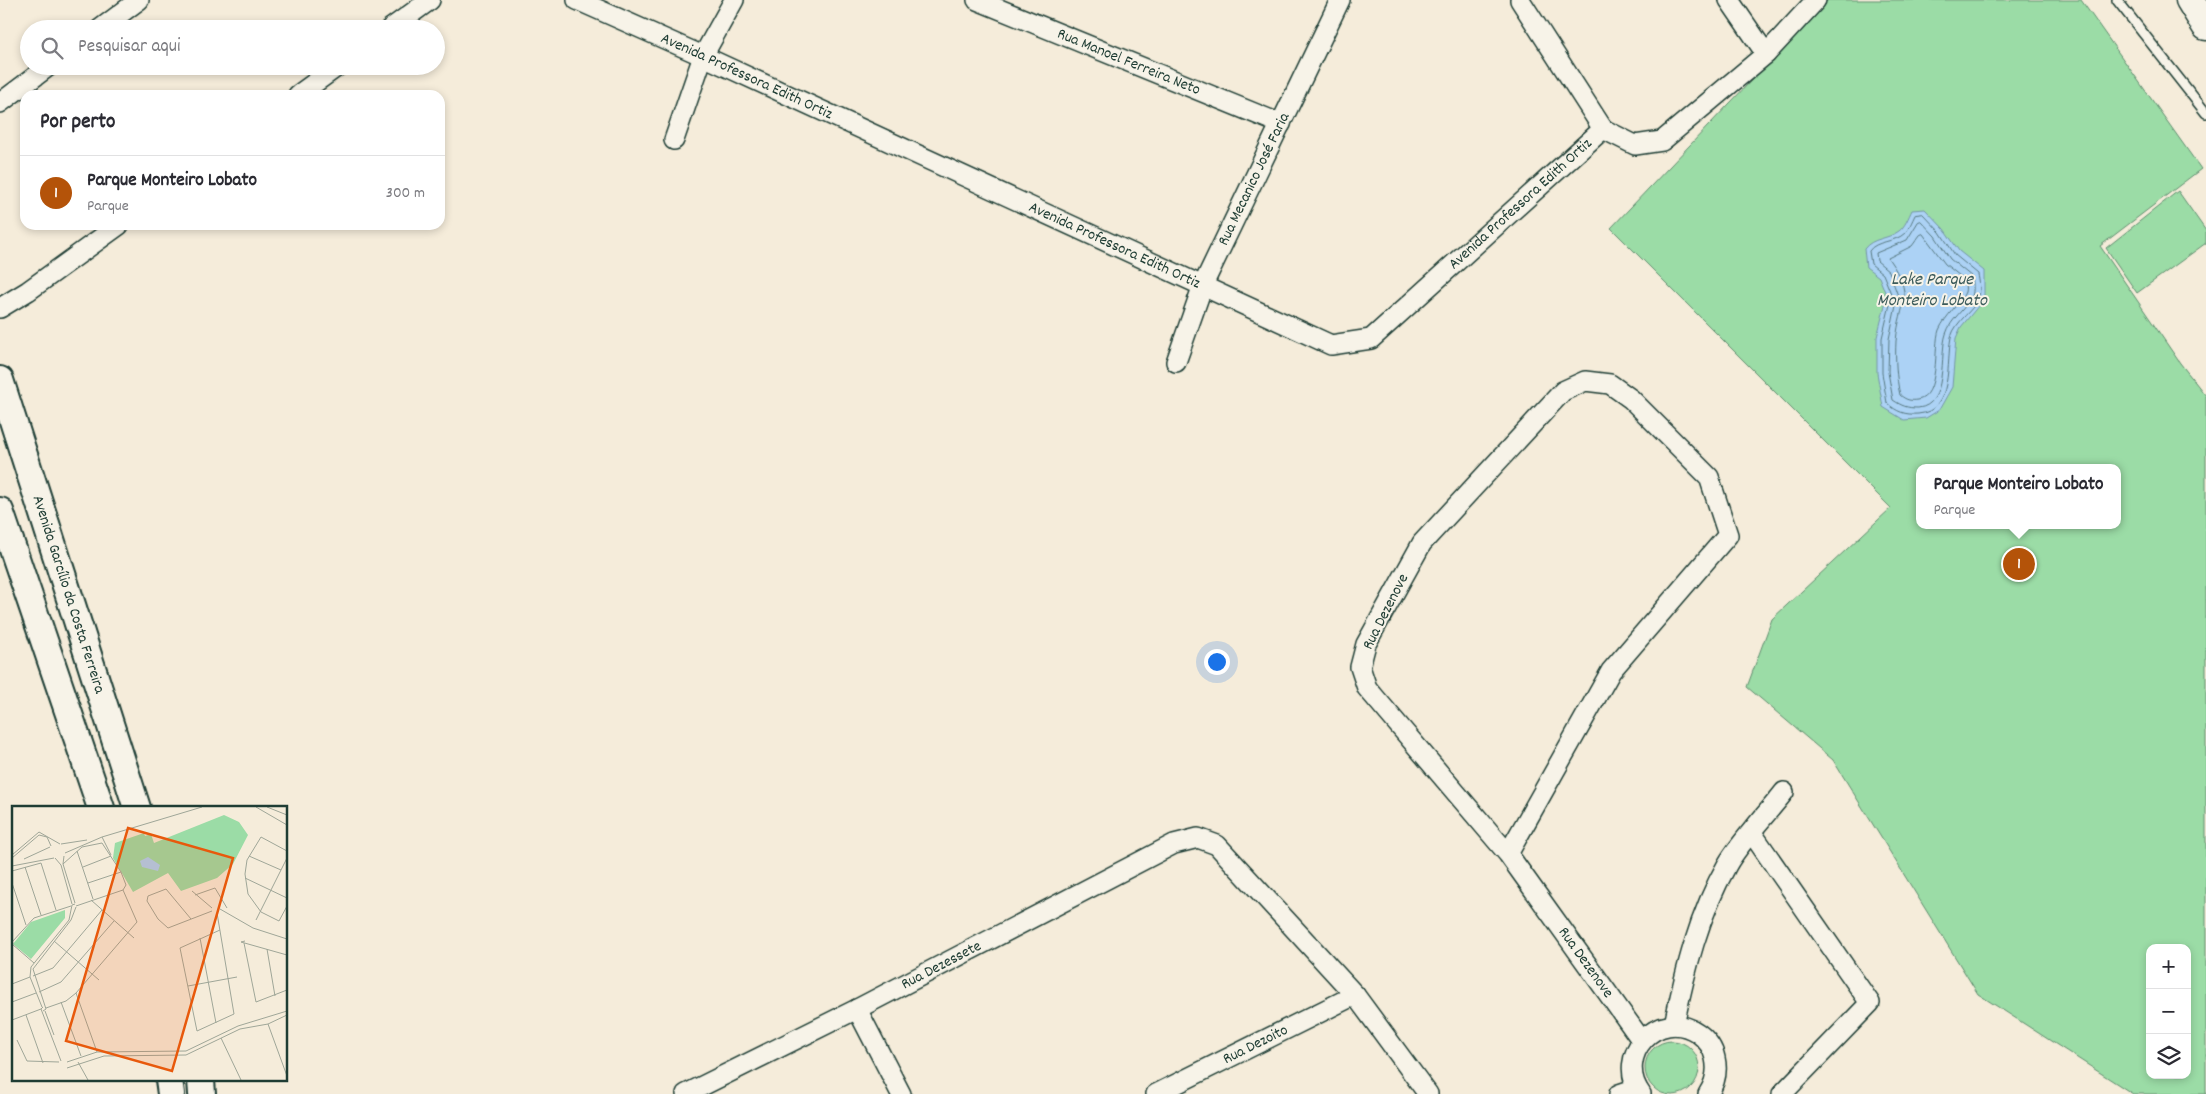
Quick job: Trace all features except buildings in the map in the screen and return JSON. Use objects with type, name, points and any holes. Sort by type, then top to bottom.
[{"type":"main road","points":[[2190,0],[2206,26]]},
{"type":"street","points":[[112,20],[139,0]]},
{"type":"street","points":[[402,20],[430,0]]},
{"type":"street","name":"Avenida Professora Edith Ortiz","points":[[577,0],[1331,344],[1371,339],[1603,129]]},
{"type":"street","points":[[674,140],[703,56],[734,0]]},
{"type":"street","name":"Rua Manoel Ferreira Neto","points":[[977,0],[1281,124]]},
{"type":"street","name":"Rua Mecanico José Faria","points":[[1176,362],[1203,284],[1340,0]]},
{"type":"street","points":[[1520,0],[1603,129],[1635,145],[1662,140],[1766,54],[1816,0]]},
{"type":"street","points":[[1729,0],[1766,54]]},
{"type":"street","points":[[0,103],[37,75]]},
{"type":"street","points":[[305,90],[326,75]]},
{"type":"street","points":[[0,308],[28,291],[112,230]]},
{"type":"street","name":"Avenida Garcílio da Costa Ferreira","points":[[0,380],[136,806]]},
{"type":"street","name":"Rua Dezenove","points":[[1508,854],[1611,672],[1728,535],[1709,477],[1631,399],[1610,384],[1584,381],[1563,391],[1422,543],[1366,644],[1360,667],[1366,688],[1508,854],[1642,1040]]},
{"type":"street","points":[[0,510],[100,806]]},
{"type":"street","points":[[1674,1025],[1687,964],[1709,903],[1727,864],[1784,792]]},
{"type":"street","points":[[1752,833],[1870,1003],[1782,1094]]},
{"type":"street","name":"Rua Dezessete","points":[[686,1094],[857,1009],[1174,844],[1198,838],[1217,845],[1355,995]]},
{"type":"street","points":[[1355,995],[1428,1094]]},
{"type":"street","name":"Rua Dezoito","points":[[1156,1094],[1355,995]]},
{"type":"street","points":[[857,1009],[901,1094]]},
{"type":"street","points":[[1632,1092],[1634,1055],[1642,1040],[1651,1032],[1662,1027],[1674,1025],[1691,1029],[1698,1033],[1705,1038],[1714,1052],[1718,1069],[1714,1086],[1708,1094]]},
{"type":"lane","points":[[2117,0],[2206,113]]},
{"type":"green space","points":[[1828,0],[2081,0],[2201,169],[2100,246],[2180,363],[2206,396],[2206,1094],[2133,1094],[1978,994],[1833,760],[1747,687],[1772,619],[1891,508],[1611,228]]},
{"type":"green space","points":[[2178,191],[2206,231],[2206,243],[2137,293],[2106,248]]},
{"type":"green space","points":[[1667,1041],[1677,1041],[1687,1045],[1695,1053],[1699,1068],[1695,1083],[1687,1091],[1677,1095],[1667,1095],[1657,1091],[1649,1083],[1645,1073],[1645,1063],[1649,1053],[1657,1045]]},
{"type":"water","name":"Lake Parque Monteiro Lobato","points":[[1925,209],[1944,229],[1959,251],[1984,271],[1984,299],[1961,327],[1956,338],[1952,387],[1939,410],[1926,418],[1904,420],[1883,407],[1877,373],[1877,337],[1887,297],[1879,277],[1866,267],[1864,249],[1872,242],[1899,231],[1912,210]]},
{"type":"place","name":"Parque Monteiro Lobato","points":[[2019,564]]}]
